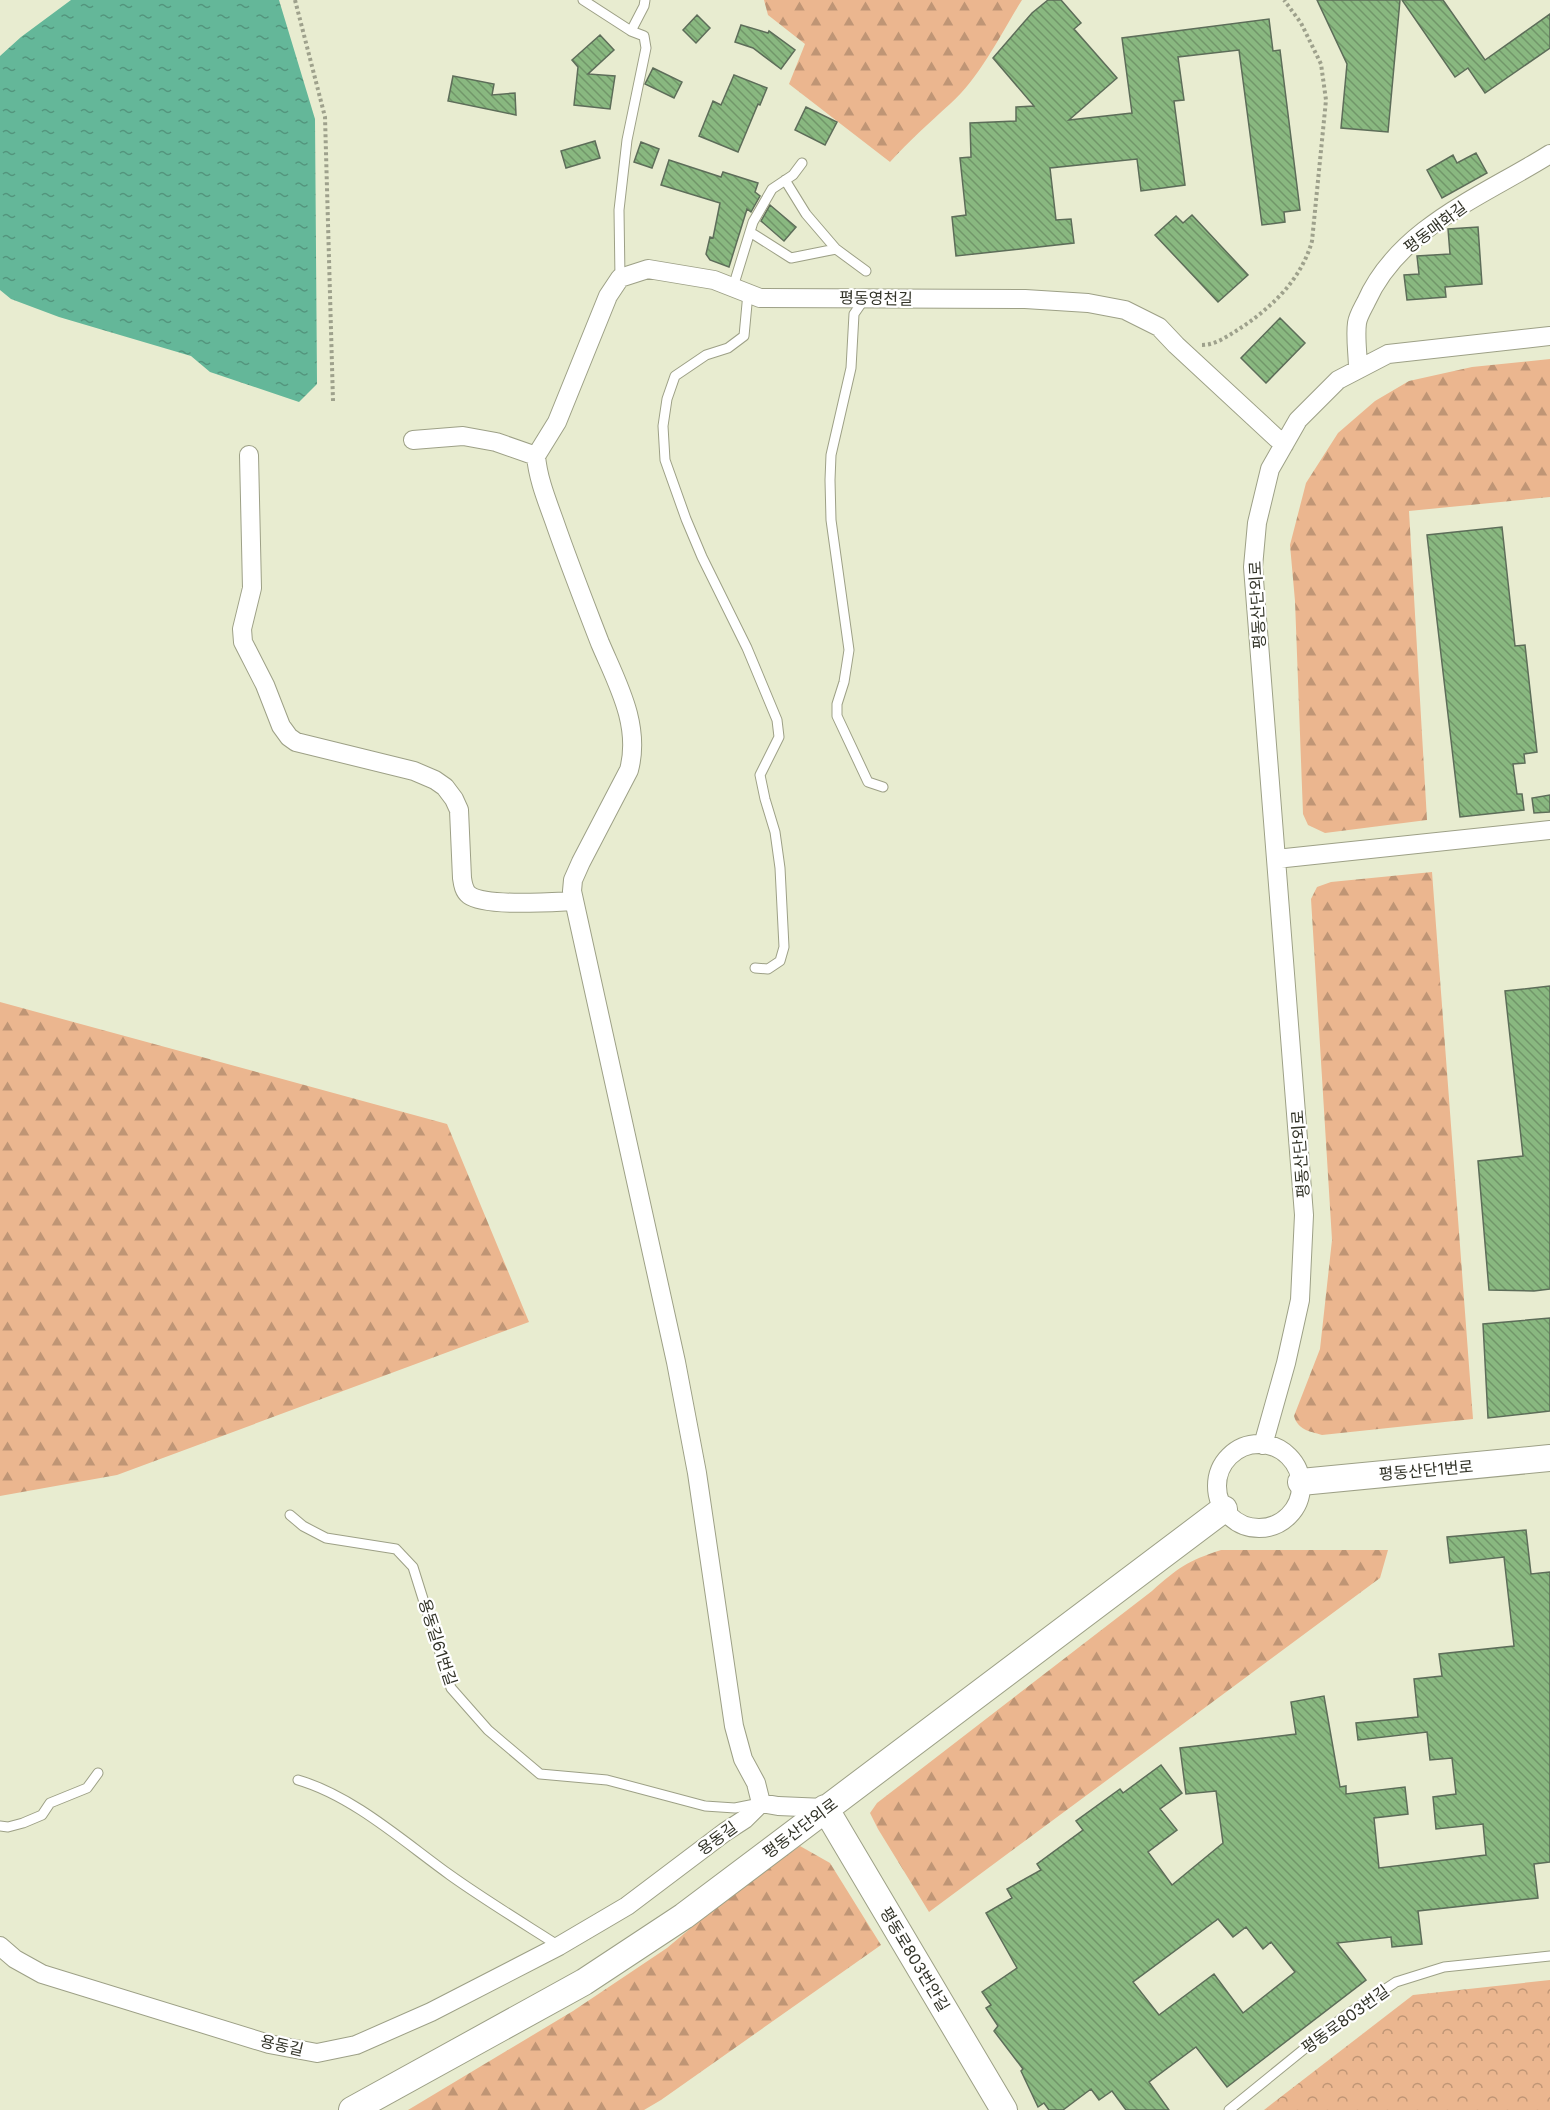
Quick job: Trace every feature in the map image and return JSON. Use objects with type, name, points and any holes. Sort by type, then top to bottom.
[{"type":"street","name":"평동매화길","points":[[1358,369],[1357,322],[1375,282],[1409,244],[1451,211],[1550,154]]},
{"type":"street","name":"평동영천길","points":[[620,278],[648,269],[714,280],[760,298],[1025,299],[1088,303],[1125,310],[1159,327],[1284,445]]},
{"type":"street","points":[[620,278],[608,296],[557,422],[536,456],[537,474],[573,576],[629,714],[633,740],[633,756],[629,770],[573,880],[573,902],[695,1462],[734,1726],[743,1759],[756,1783],[761,1803],[825,1808]]},
{"type":"street","name":"평동산단외로","points":[[1263,1444],[1286,1363],[1300,1300],[1304,1215],[1253,567],[1257,523],[1270,469],[1298,420],[1338,380],[1388,354],[1550,336]]},
{"type":"street","points":[[413,440],[469,437],[496,442],[536,456]]},
{"type":"street","points":[[249,455],[252,588],[245,611],[242,636],[285,732],[296,742],[414,771],[445,787],[459,810],[462,878],[468,894],[483,901],[573,902]]},
{"type":"street","points":[[1276,859],[1550,830]]},
{"type":"street","points":[[1263,1444],[1276,1448],[1289,1456],[1297,1468],[1301,1482],[1300,1496],[1295,1510],[1285,1520],[1271,1527],[1245,1526],[1233,1520],[1218,1497],[1217,1484],[1220,1471],[1227,1459],[1244,1448],[1263,1444]]},
{"type":"street","name":"평동산단1번로","points":[[1301,1482],[1550,1458]]},
{"type":"street","name":"평동산단외로","points":[[352,2110],[584,1982],[684,1916],[1224,1509]]},
{"type":"street","name":"용동길","points":[[0,1946],[15,1959],[42,1974],[269,2044],[317,2053],[356,2045],[431,2012],[559,1946],[627,1906],[745,1818],[761,1803]]},
{"type":"street","name":"평동로803번안길","points":[[825,1808],[1004,2110]]},
{"type":"lane","points":[[583,0],[631,31],[644,36],[646,48],[624,163],[619,210],[620,278]]},
{"type":"lane","points":[[631,31],[645,0]]},
{"type":"lane","points":[[755,968],[768,969],[780,961],[784,947],[779,859],[775,832],[760,775],[779,737],[777,720],[747,648],[686,519],[665,460],[663,426],[667,399],[675,376],[706,355],[728,348],[744,336],[740,290],[753,222],[772,189],[794,175],[802,163]]},
{"type":"lane","points":[[785,180],[806,214],[836,249],[866,271]]},
{"type":"lane","points":[[750,232],[791,258],[836,249]]},
{"type":"lane","points":[[865,298],[854,314],[851,368],[831,455],[831,520],[849,650],[844,682],[837,704],[837,716],[868,782],[883,787]]},
{"type":"lane","name":"용동길61번길","points":[[290,1515],[303,1526],[326,1538],[396,1549],[413,1567],[451,1688],[488,1730],[540,1774],[608,1780],[705,1806],[735,1808],[761,1803]]},
{"type":"lane","points":[[0,1826],[8,1827],[42,1815],[50,1803],[87,1788],[98,1773]]},
{"type":"lane","points":[[298,1780],[316,1785],[366,1815],[453,1877],[559,1946]]},
{"type":"lane","name":"평동로803번길","points":[[1229,2110],[1346,2015],[1396,1982],[1444,1967],[1550,1956]]},
{"type":"path","points":[[295,0],[325,117],[333,401]]},
{"type":"path","points":[[1176,345],[1206,345],[1221,340],[1269,308],[1289,285],[1310,248],[1314,230],[1326,100],[1321,64],[1300,23],[1284,0]]},
{"type":"green space","points":[[764,0],[1022,0],[971,81],[890,162],[789,84],[805,44],[768,15]]},
{"type":"green space","points":[[1550,359],[1550,497],[1409,511],[1427,820],[1325,833],[1308,825],[1303,814],[1295,601],[1290,545],[1306,483],[1338,433],[1375,401],[1409,381],[1472,367]]},
{"type":"green space","points":[[1432,872],[1473,1419],[1322,1435],[1301,1427],[1294,1416],[1320,1349],[1332,1240],[1311,899],[1317,887],[1331,882]]},
{"type":"green space","points":[[0,1002],[447,1124],[529,1322],[117,1475],[0,1496]]},
{"type":"green space","points":[[1221,1550],[1388,1550],[1380,1578],[929,1912],[870,1813],[877,1803],[1176,1571],[1191,1562]]},
{"type":"green space","points":[[800,1846],[830,1863],[881,1945],[661,2100],[644,2110],[408,2110],[573,2011],[667,1948],[735,1891]]},
{"type":"green space","points":[[1550,1980],[1550,2110],[1264,2110],[1413,1995]]},
{"type":"water","points":[[71,0],[279,0],[315,119],[317,384],[299,402],[210,372],[191,356],[59,317],[11,299],[0,290],[0,56],[21,37]]},
{"type":"building","points":[[1048,0],[1061,0],[1081,23],[1074,29],[1117,78],[1069,120],[1132,113],[1122,38],[1269,19],[1273,51],[1280,50],[1300,210],[1284,212],[1285,222],[1262,225],[1239,50],[1178,57],[1184,100],[1174,101],[1185,185],[1141,191],[1137,159],[1050,168],[1056,220],[1071,219],[1074,243],[956,256],[952,217],[966,215],[960,158],[971,157],[970,123],[1016,121],[1016,107],[1034,106],[993,58],[1032,13]]},
{"type":"building","points":[[1317,0],[1400,0],[1388,132],[1341,128],[1347,64]]},
{"type":"building","points":[[1402,0],[1443,0],[1485,60],[1550,14],[1550,48],[1485,93],[1468,68],[1455,77]]},
{"type":"building","points":[[697,15],[710,28],[696,43],[683,30]]},
{"type":"building","points":[[741,25],[768,33],[769,31],[795,50],[781,69],[753,48],[735,42]]},
{"type":"building","points":[[600,35],[614,50],[588,74],[615,76],[610,109],[574,105],[578,67],[572,60]]},
{"type":"building","points":[[653,68],[682,82],[674,98],[645,84]]},
{"type":"building","points":[[734,75],[767,88],[738,152],[699,136],[713,101],[721,105]]},
{"type":"building","points":[[453,76],[494,84],[492,95],[515,93],[516,115],[448,101]]},
{"type":"building","points":[[806,107],[837,122],[825,145],[795,130]]},
{"type":"building","points":[[595,141],[600,158],[566,168],[561,151]]},
{"type":"building","points":[[641,142],[659,149],[652,168],[634,162]]},
{"type":"building","points":[[1476,153],[1487,173],[1442,198],[1427,170],[1453,155],[1457,163]]},
{"type":"building","points":[[669,160],[721,177],[723,172],[758,183],[755,192],[760,196],[751,212],[747,209],[729,267],[710,260],[706,254],[710,237],[713,238],[720,203],[661,185]]},
{"type":"building","points":[[770,205],[796,227],[784,241],[761,221]]},
{"type":"building","points":[[1192,215],[1248,275],[1218,302],[1155,235],[1176,216],[1183,223]]},
{"type":"building","points":[[1478,227],[1482,284],[1445,287],[1446,297],[1407,300],[1404,275],[1419,274],[1417,256],[1450,254],[1448,229]]},
{"type":"building","points":[[1280,318],[1305,343],[1266,383],[1241,358]]},
{"type":"building","points":[[1502,527],[1515,646],[1525,645],[1537,752],[1524,754],[1525,763],[1513,764],[1517,794],[1522,794],[1524,810],[1460,817],[1427,535]]},
{"type":"building","points":[[1550,795],[1550,812],[1534,813],[1532,798]]},
{"type":"building","points":[[1550,986],[1550,1289],[1489,1290],[1478,1161],[1523,1156],[1505,991]]},
{"type":"building","points":[[1550,1318],[1550,1411],[1488,1418],[1483,1324]]},
{"type":"building","points":[[1526,1530],[1531,1574],[1550,1572],[1550,1862],[1534,1864],[1538,1898],[1418,1911],[1422,1944],[1392,1947],[1391,1937],[1337,1943],[1366,1980],[1227,2087],[1196,2047],[1149,2082],[1169,2110],[1126,2110],[1112,2091],[1099,2100],[1091,2089],[1063,2110],[1049,2110],[1044,2103],[1038,2107],[1021,2071],[1023,2069],[994,2031],[998,2026],[986,2008],[991,2005],[982,1992],[1017,1968],[986,1913],[1012,1898],[1007,1889],[1041,1870],[1037,1864],[1083,1830],[1076,1821],[1120,1789],[1123,1793],[1161,1765],[1182,1793],[1160,1809],[1177,1830],[1148,1852],[1172,1885],[1223,1843],[1216,1791],[1186,1794],[1180,1748],[1296,1734],[1291,1702],[1324,1696],[1340,1787],[1346,1786],[1346,1794],[1405,1787],[1408,1814],[1374,1818],[1379,1868],[1486,1855],[1483,1824],[1436,1829],[1433,1797],[1456,1794],[1452,1758],[1430,1760],[1427,1732],[1358,1740],[1356,1723],[1418,1717],[1414,1679],[1442,1676],[1439,1654],[1514,1646],[1504,1557],[1450,1563],[1447,1537]],"holes":[[[1218,1919],[1233,1937],[1246,1927],[1263,1949],[1271,1942],[1295,1972],[1243,2013],[1214,1974],[1159,2015],[1133,1982]]]}]
